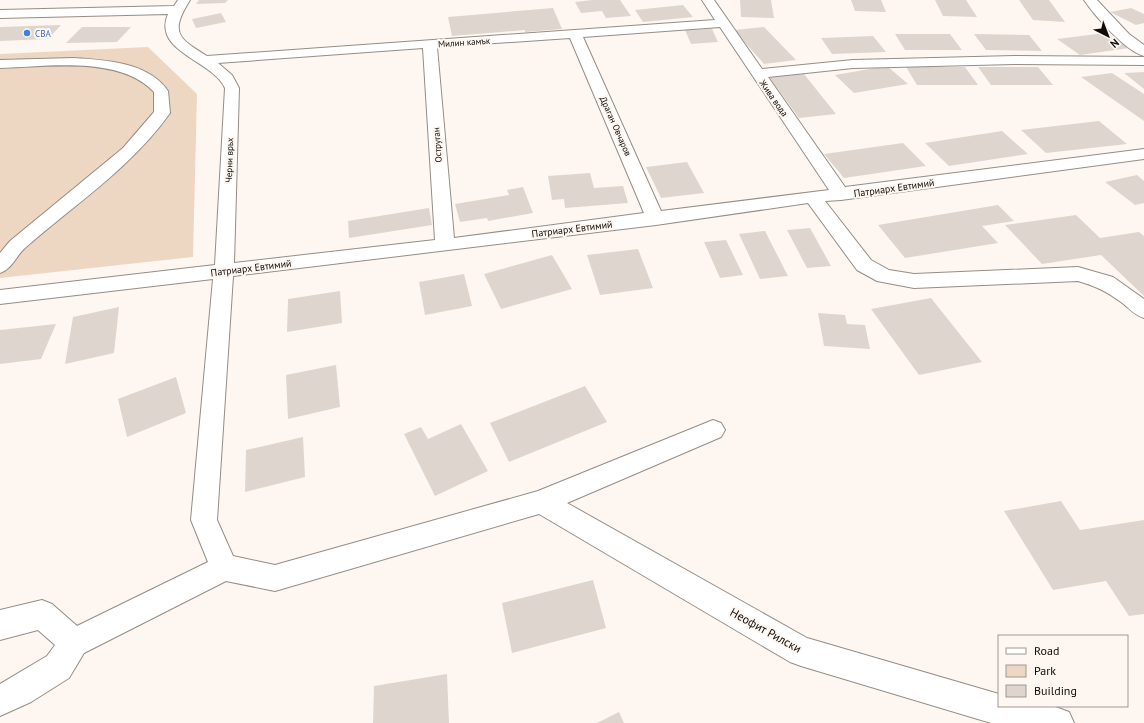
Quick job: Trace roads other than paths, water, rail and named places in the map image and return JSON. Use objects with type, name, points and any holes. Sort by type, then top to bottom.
[{"type":"street","points":[[32,13],[52,0]]},
{"type":"street","name":"Жива вода","points":[[708,0],[722,23],[841,195]]},
{"type":"street","points":[[1090,0],[1124,37],[1144,52]]},
{"type":"street","points":[[0,14],[179,5]]},
{"type":"street","name":"Черни връх","points":[[179,5],[169,27],[172,35],[183,46],[206,60],[226,76],[232,88],[224,271],[204,520],[224,568]]},
{"type":"street","name":"Милин камък","points":[[206,60],[722,23]]},
{"type":"street","name":"Драган Овчаров","points":[[575,34],[656,219]]},
{"type":"street","points":[[1124,37],[1144,37]]},
{"type":"street","name":"Оструган","points":[[430,45],[445,245]]},
{"type":"street","points":[[757,74],[853,64],[1014,60],[1144,61]]},
{"type":"street","points":[[0,64],[88,63],[122,67],[147,77],[161,91],[162,112],[129,151],[17,245],[0,266]]},
{"type":"street","name":"Патриарх Евтимий","points":[[0,297],[656,219],[1144,154]]},
{"type":"street","points":[[814,198],[864,265],[884,276],[914,281],[1078,274],[1106,282],[1130,298],[1144,311]]},
{"type":"street","points":[[0,700],[20,691],[58,667],[74,643],[224,568],[275,578],[540,502],[713,430]]},
{"type":"street","name":"Неофит Рилски","points":[[540,502],[801,651],[1003,710],[1058,723]]},
{"type":"street","points":[[0,625],[42,614],[74,643]]},
{"type":"place","name":"CBA","points":[[27,33]]}]
